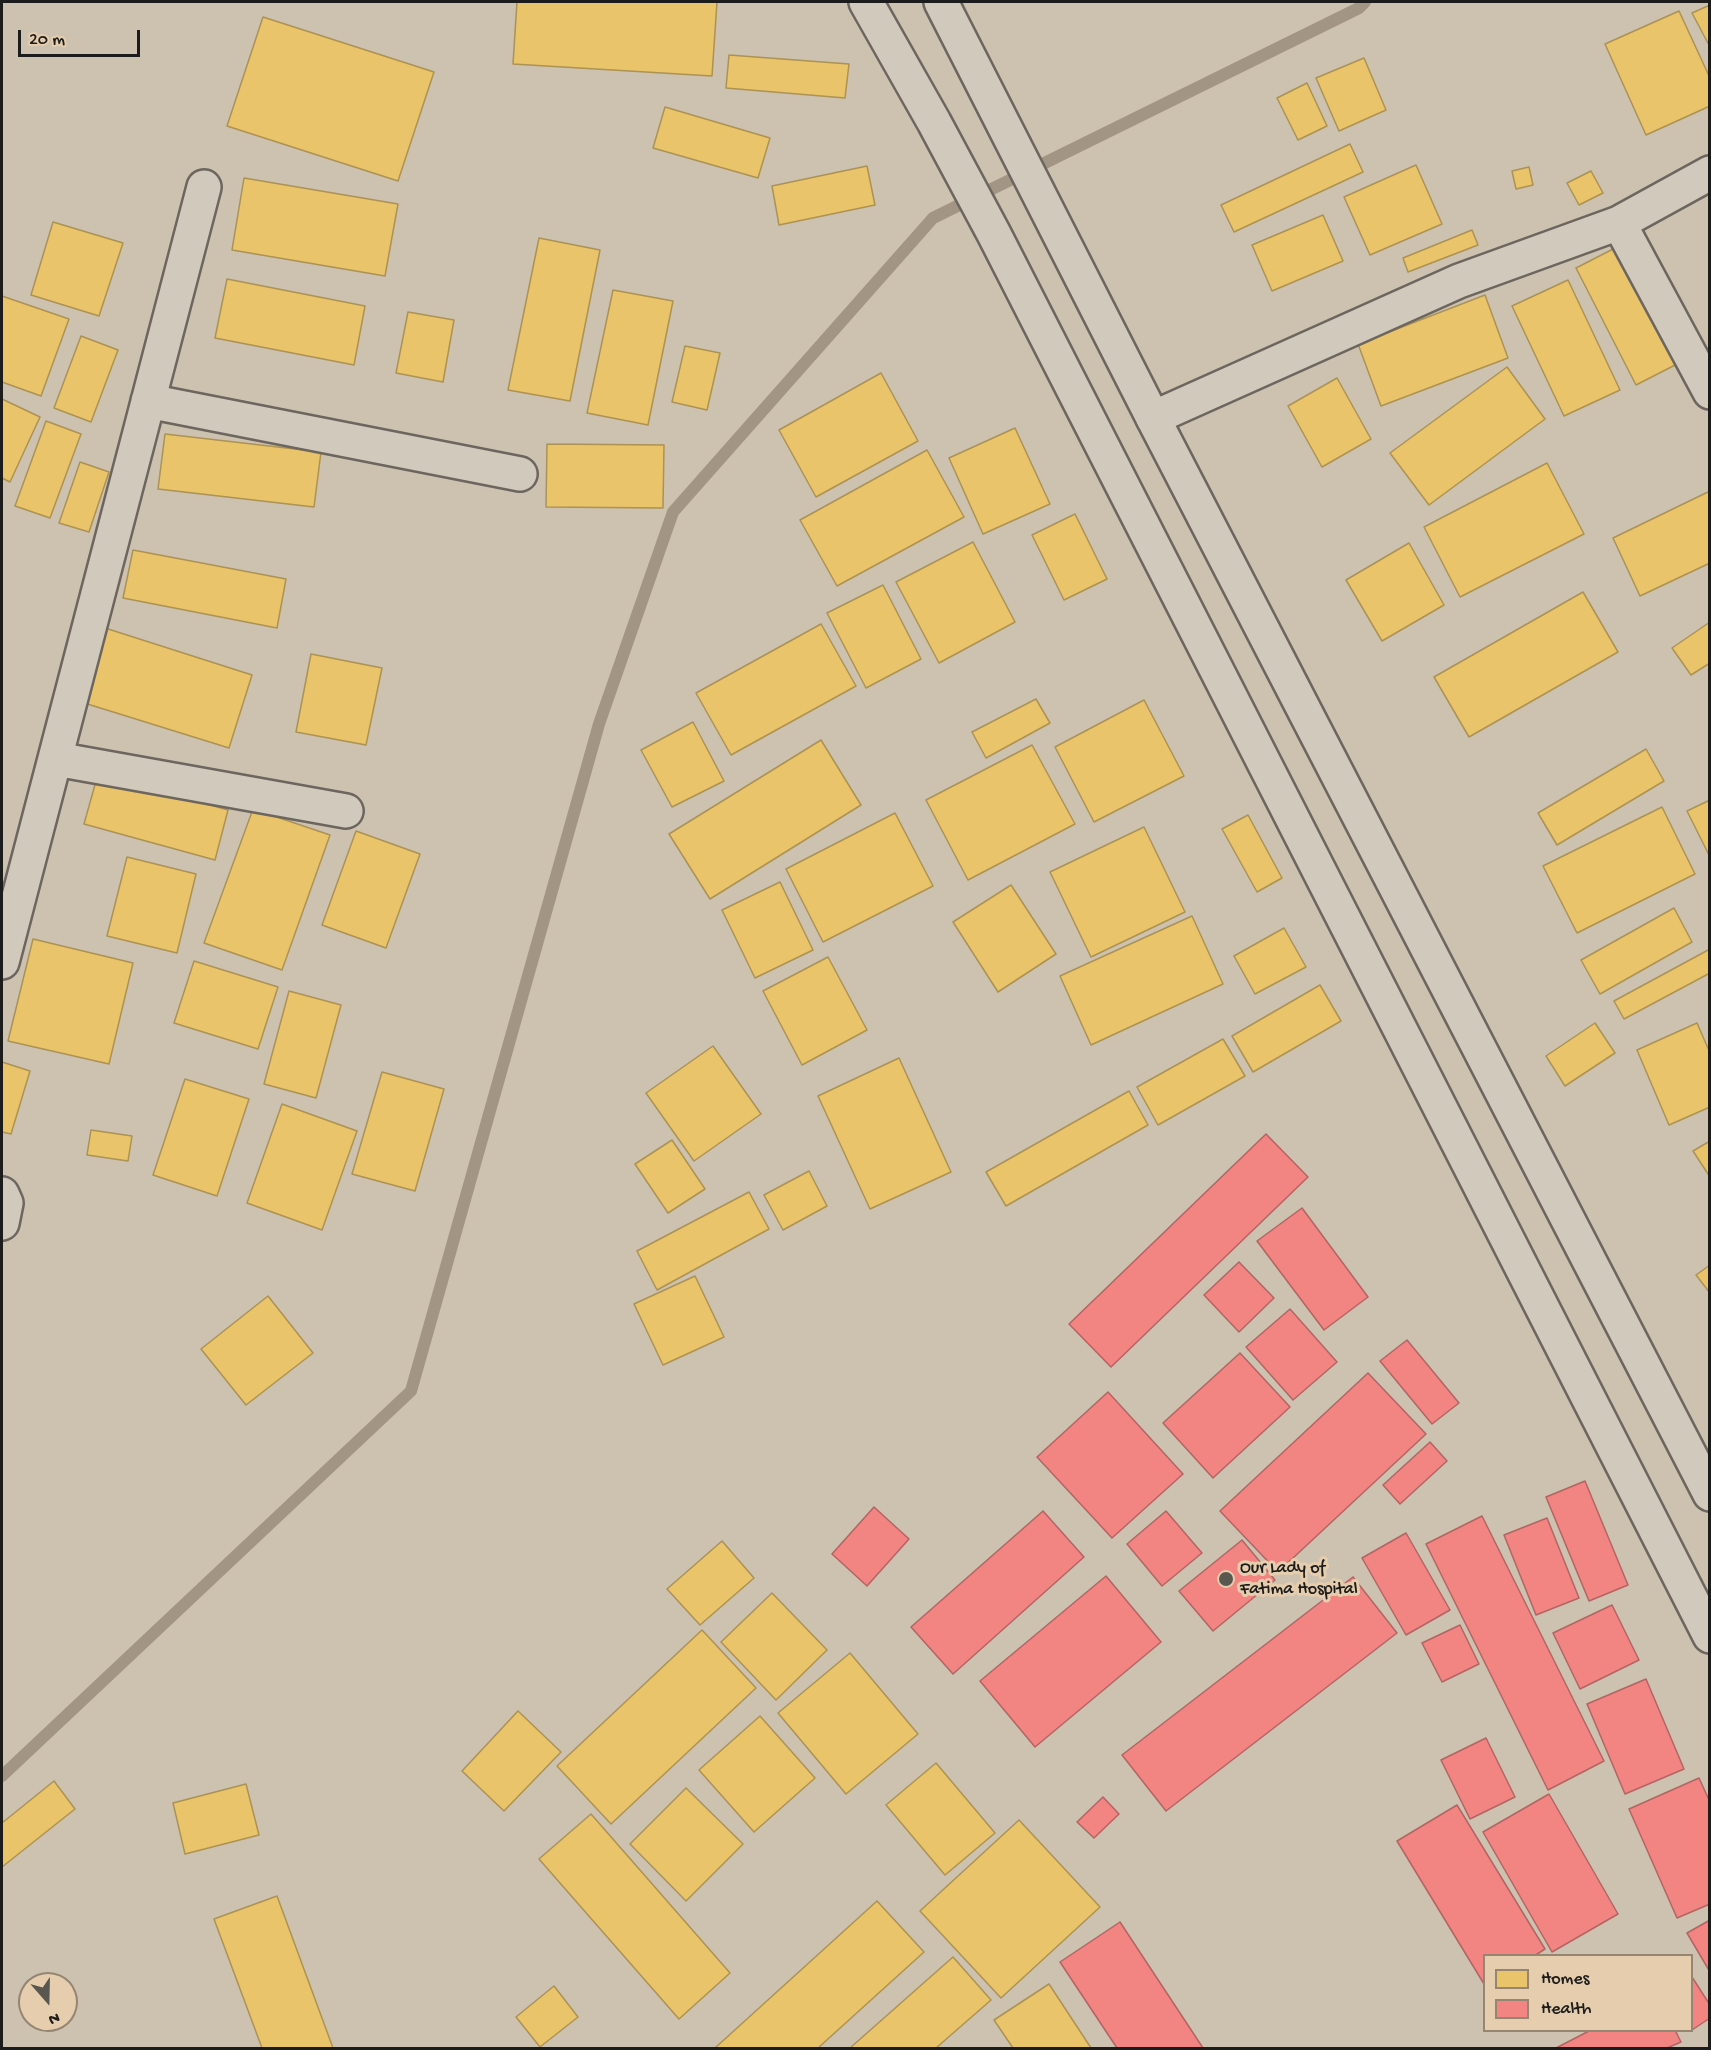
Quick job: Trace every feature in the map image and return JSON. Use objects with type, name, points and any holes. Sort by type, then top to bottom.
[{"type":"main road","points":[[866,2],[994,234],[1710,1636]]},
{"type":"main road","points":[[941,2],[1153,418],[1710,1494]]},
{"type":"main road","points":[[1153,418],[1459,280],[1619,223],[1710,174]]},
{"type":"main road","points":[[2,962],[204,187]]},
{"type":"main road","points":[[1619,223],[1710,392]]},
{"type":"main road","points":[[148,401],[520,474]]},
{"type":"main road","points":[[56,759],[346,811]]},
{"type":"main road","points":[[2,1194],[6,1203],[2,1223]]},
{"type":"building: Homes","points":[[517,2],[717,2],[712,76],[513,64]]},
{"type":"building: Homes","points":[[1710,5],[1710,47],[1692,13]]},
{"type":"building: Homes","points":[[1679,11],[1710,78],[1710,106],[1646,135],[1605,44]]},
{"type":"building: Homes","points":[[263,17],[434,72],[398,181],[227,126]]},
{"type":"building: Homes","points":[[729,55],[849,64],[845,98],[726,88]]},
{"type":"building: Homes","points":[[1364,58],[1386,110],[1339,131],[1316,78]]},
{"type":"building: Homes","points":[[1307,83],[1327,126],[1298,140],[1277,98]]},
{"type":"building: Homes","points":[[665,107],[770,138],[758,178],[653,148]]},
{"type":"building: Homes","points":[[1350,144],[1363,172],[1234,232],[1221,205]]},
{"type":"building: Homes","points":[[1416,165],[1442,224],[1370,255],[1344,197]]},
{"type":"building: Homes","points":[[867,166],[875,205],[779,225],[772,186]]},
{"type":"building: Homes","points":[[1529,167],[1533,185],[1516,189],[1512,171]]},
{"type":"building: Homes","points":[[1591,171],[1603,193],[1579,205],[1567,183]]},
{"type":"building: Homes","points":[[244,178],[398,204],[385,276],[232,250]]},
{"type":"building: Homes","points":[[1323,215],[1343,261],[1272,291],[1252,245]]},
{"type":"building: Homes","points":[[53,222],[123,243],[99,316],[31,295]]},
{"type":"building: Homes","points":[[1472,230],[1478,245],[1408,272],[1403,258]]},
{"type":"building: Homes","points":[[539,238],[600,250],[570,401],[508,390]]},
{"type":"building: Homes","points":[[1621,245],[1681,362],[1636,385],[1576,268]]},
{"type":"building: Homes","points":[[227,279],[365,306],[354,365],[215,338]]},
{"type":"building: Homes","points":[[1568,280],[1620,390],[1564,416],[1512,306]]},
{"type":"building: Homes","points":[[613,290],[673,301],[648,425],[587,413]]},
{"type":"building: Homes","points":[[1485,295],[1508,358],[1381,406],[1358,344]]},
{"type":"building: Homes","points":[[2,296],[69,319],[41,396],[2,382]]},
{"type":"building: Homes","points":[[408,312],[454,320],[443,382],[396,373]]},
{"type":"building: Homes","points":[[81,336],[118,350],[91,422],[54,408]]},
{"type":"building: Homes","points":[[685,346],[720,353],[707,410],[672,402]]},
{"type":"building: Homes","points":[[1507,367],[1545,419],[1429,505],[1390,453]]},
{"type":"building: Homes","points":[[881,373],[918,441],[816,497],[779,430]]},
{"type":"building: Homes","points":[[1337,378],[1371,439],[1322,467],[1288,406]]},
{"type":"building: Homes","points":[[2,399],[40,417],[10,482],[2,478]]},
{"type":"building: Homes","points":[[46,421],[81,434],[50,518],[15,506]]},
{"type":"building: Homes","points":[[1015,428],[1050,504],[983,534],[949,458]]},
{"type":"building: Homes","points":[[165,434],[321,452],[314,507],[158,489]]},
{"type":"building: Homes","points":[[547,444],[664,445],[663,508],[546,507]]},
{"type":"building: Homes","points":[[927,450],[964,517],[837,586],[800,520]]},
{"type":"building: Homes","points":[[80,462],[109,472],[89,532],[59,523]]},
{"type":"building: Homes","points":[[1547,463],[1584,534],[1460,597],[1424,527]]},
{"type":"building: Homes","points":[[1710,491],[1710,563],[1640,596],[1613,538]]},
{"type":"building: Homes","points":[[1075,514],[1107,579],[1064,600],[1032,535]]},
{"type":"building: Homes","points":[[973,542],[1015,622],[939,663],[896,582]]},
{"type":"building: Homes","points":[[1409,543],[1444,605],[1382,641],[1346,580]]},
{"type":"building: Homes","points":[[133,550],[286,579],[277,628],[123,598]]},
{"type":"building: Homes","points":[[883,585],[921,659],[866,688],[827,613]]},
{"type":"building: Homes","points":[[1583,592],[1618,652],[1469,737],[1434,677]]},
{"type":"building: Homes","points":[[1710,622],[1710,663],[1691,675],[1672,648]]},
{"type":"building: Homes","points":[[821,624],[856,686],[731,755],[696,693]]},
{"type":"building: Homes","points":[[105,628],[252,675],[229,748],[81,702]]},
{"type":"building: Homes","points":[[311,654],[382,668],[366,745],[296,732]]},
{"type":"building: Homes","points":[[1036,699],[1050,723],[986,758],[972,732]]},
{"type":"building: Homes","points":[[1144,700],[1184,776],[1094,822],[1055,747]]},
{"type":"building: Homes","points":[[693,722],[724,781],[672,807],[641,750]]},
{"type":"building: Homes","points":[[821,740],[861,805],[710,899],[669,834]]},
{"type":"building: Homes","points":[[1032,745],[1075,824],[968,880],[926,800]]},
{"type":"building: Homes","points":[[1646,749],[1664,781],[1557,845],[1538,813]]},
{"type":"building: Homes","points":[[98,774],[228,810],[215,860],[84,824]]},
{"type":"building: Homes","points":[[1710,800],[1710,857],[1687,811]]},
{"type":"building: Homes","points":[[1662,807],[1695,874],[1577,933],[1543,866]]},
{"type":"building: Homes","points":[[253,809],[330,835],[282,970],[204,943]]},
{"type":"building: Homes","points":[[895,813],[933,886],[823,942],[786,869]]},
{"type":"building: Homes","points":[[1248,815],[1282,878],[1257,892],[1222,829]]},
{"type":"building: Homes","points":[[1144,827],[1185,912],[1091,957],[1050,872]]},
{"type":"building: Homes","points":[[356,831],[420,854],[386,948],[322,925]]},
{"type":"building: Homes","points":[[127,857],[196,874],[177,953],[107,936]]},
{"type":"building: Homes","points":[[780,882],[813,950],[755,978],[722,910]]},
{"type":"building: Homes","points":[[1011,885],[1056,954],[998,992],[953,922]]},
{"type":"building: Homes","points":[[1674,908],[1692,942],[1600,994],[1581,960]]},
{"type":"building: Homes","points":[[1192,916],[1223,984],[1091,1045],[1060,976]]},
{"type":"building: Homes","points":[[1284,928],[1306,967],[1255,994],[1234,956]]},
{"type":"building: Homes","points":[[33,939],[133,963],[109,1064],[8,1041]]},
{"type":"building: Homes","points":[[1710,949],[1710,973],[1624,1019],[1614,1001]]},
{"type":"building: Homes","points":[[828,957],[867,1030],[802,1065],[763,991]]},
{"type":"building: Homes","points":[[194,961],[278,987],[258,1049],[174,1023]]},
{"type":"building: Homes","points":[[1320,985],[1341,1021],[1253,1072],[1232,1036]]},
{"type":"building: Homes","points":[[289,991],[341,1005],[316,1098],[264,1084]]},
{"type":"building: Homes","points":[[1595,1023],[1615,1053],[1565,1086],[1546,1056]]},
{"type":"building: Homes","points":[[1697,1023],[1710,1053],[1710,1107],[1669,1125],[1637,1050]]},
{"type":"building: Homes","points":[[1223,1039],[1245,1076],[1158,1125],[1137,1087]]},
{"type":"building: Homes","points":[[713,1046],[761,1114],[694,1161],[646,1093]]},
{"type":"building: Homes","points":[[899,1058],[951,1172],[870,1209],[818,1096]]},
{"type":"building: Homes","points":[[2,1062],[30,1071],[11,1134],[2,1132]]},
{"type":"building: Homes","points":[[382,1072],[444,1089],[415,1191],[352,1174]]},
{"type":"building: Homes","points":[[185,1079],[249,1099],[217,1196],[153,1175]]},
{"type":"building: Homes","points":[[1129,1091],[1148,1125],[1006,1206],[986,1172]]},
{"type":"building: Homes","points":[[282,1104],[357,1131],[322,1230],[247,1203]]},
{"type":"building: Homes","points":[[91,1130],[132,1136],[128,1161],[87,1155]]},
{"type":"building: Homes","points":[[672,1140],[705,1189],[668,1213],[635,1164]]},
{"type":"building: Homes","points":[[1710,1141],[1710,1177],[1693,1151]]},
{"type":"building: Homes","points":[[809,1171],[827,1206],[783,1230],[764,1195]]},
{"type":"building: Homes","points":[[749,1192],[769,1229],[657,1290],[637,1251]]},
{"type":"building: Homes","points":[[1710,1265],[1710,1293],[1696,1275]]},
{"type":"building: Homes","points":[[695,1276],[724,1337],[663,1365],[634,1304]]},
{"type":"building: Homes","points":[[268,1296],[313,1353],[246,1405],[201,1349]]},
{"type":"building: Homes","points":[[722,1541],[754,1578],[700,1625],[667,1589]]},
{"type":"building: Homes","points":[[772,1593],[827,1650],[776,1700],[721,1642]]},
{"type":"building: Homes","points":[[702,1630],[756,1688],[611,1824],[557,1766]]},
{"type":"building: Homes","points":[[850,1653],[918,1734],[846,1794],[778,1713]]},
{"type":"building: Homes","points":[[518,1711],[561,1752],[504,1811],[462,1771]]},
{"type":"building: Homes","points":[[760,1716],[815,1778],[754,1832],[699,1770]]},
{"type":"building: Homes","points":[[936,1763],[995,1833],[945,1875],[886,1805]]},
{"type":"building: Homes","points":[[54,1781],[75,1809],[2,1867],[2,1823]]},
{"type":"building: Homes","points":[[246,1784],[259,1835],[185,1854],[173,1803]]},
{"type":"building: Homes","points":[[686,1788],[743,1844],[686,1901],[630,1844]]},
{"type":"building: Homes","points":[[591,1814],[730,1973],[679,2019],[539,1859]]},
{"type":"building: Homes","points":[[1019,1820],[1100,1907],[1001,1998],[920,1911]]},
{"type":"building: Homes","points":[[277,1896],[333,2048],[262,2048],[214,1919]]},
{"type":"building: Homes","points":[[877,1901],[924,1952],[818,2048],[715,2048]]},
{"type":"building: Homes","points":[[953,1957],[991,2000],[936,2048],[850,2048]]},
{"type":"building: Homes","points":[[1049,1984],[1091,2048],[1013,2048],[994,2020]]},
{"type":"building: Homes","points":[[554,1986],[578,2017],[540,2047],[516,2017]]},
{"type":"building: Health","points":[[1266,1134],[1308,1177],[1111,1367],[1069,1324]]},
{"type":"building: Health","points":[[1302,1208],[1368,1297],[1324,1330],[1257,1241]]},
{"type":"building: Health","points":[[1239,1262],[1274,1298],[1239,1332],[1204,1295]]},
{"type":"building: Health","points":[[1290,1309],[1337,1362],[1293,1400],[1246,1347]]},
{"type":"building: Health","points":[[1407,1340],[1459,1403],[1432,1424],[1380,1361]]},
{"type":"building: Health","points":[[1240,1353],[1290,1407],[1213,1478],[1163,1423]]},
{"type":"building: Health","points":[[1368,1373],[1426,1434],[1278,1572],[1220,1511]]},
{"type":"building: Health","points":[[1108,1392],[1183,1474],[1112,1538],[1037,1457]]},
{"type":"building: Health","points":[[1430,1442],[1447,1461],[1400,1504],[1383,1485]]},
{"type":"building: Health","points":[[1585,1481],[1628,1585],[1589,1601],[1546,1497]]},
{"type":"building: Health","points":[[874,1507],[909,1539],[867,1586],[832,1554]]},
{"type":"building: Health","points":[[1043,1511],[1084,1557],[953,1674],[911,1627]]},
{"type":"building: Health","points":[[1166,1511],[1202,1553],[1162,1586],[1127,1544]]},
{"type":"building: Health","points":[[1482,1516],[1604,1761],[1548,1790],[1426,1544]]},
{"type":"building: Health","points":[[1547,1518],[1579,1598],[1536,1615],[1504,1535]]},
{"type":"building: Health","points":[[1406,1533],[1450,1610],[1406,1635],[1362,1558]]},
{"type":"building: Health","points":[[1242,1540],[1275,1580],[1213,1631],[1179,1591]]},
{"type":"building: Health","points":[[1106,1576],[1161,1642],[1035,1747],[980,1681]]},
{"type":"building: Health","points":[[1353,1577],[1397,1633],[1166,1811],[1122,1755]]},
{"type":"building: Health","points":[[1612,1605],[1639,1660],[1580,1689],[1553,1633]]},
{"type":"building: Health","points":[[1460,1625],[1479,1664],[1442,1682],[1422,1643]]},
{"type":"building: Health","points":[[1646,1679],[1684,1769],[1625,1794],[1587,1704]]},
{"type":"building: Health","points":[[1486,1738],[1515,1797],[1470,1819],[1441,1760]]},
{"type":"building: Health","points":[[1699,1778],[1710,1802],[1710,1904],[1677,1918],[1629,1809]]},
{"type":"building: Health","points":[[1549,1794],[1618,1914],[1552,1952],[1483,1832]]},
{"type":"building: Health","points":[[1103,1797],[1119,1814],[1094,1838],[1077,1822]]},
{"type":"building: Health","points":[[1457,1805],[1545,1949],[1537,1954],[1483,1954],[1483,1982],[1397,1841]]},
{"type":"building: Health","points":[[1710,1920],[1710,1972],[1687,1933]]},
{"type":"building: Health","points":[[1120,1922],[1203,2048],[1117,2048],[1060,1962]]},
{"type":"building: Health","points":[[1693,1979],[1710,2005],[1710,2018],[1693,2029]]},
{"type":"building: Health","points":[[1587,2032],[1676,2032],[1681,2042],[1667,2048],[1556,2048]]},
{"type":"waterway","points":[[2,1776],[411,1391],[599,724],[673,512],[933,218],[1359,8],[1365,2]]},
{"type":"place","name":"Our Lady of Fatima Hospital","points":[[1226,1579]]}]
